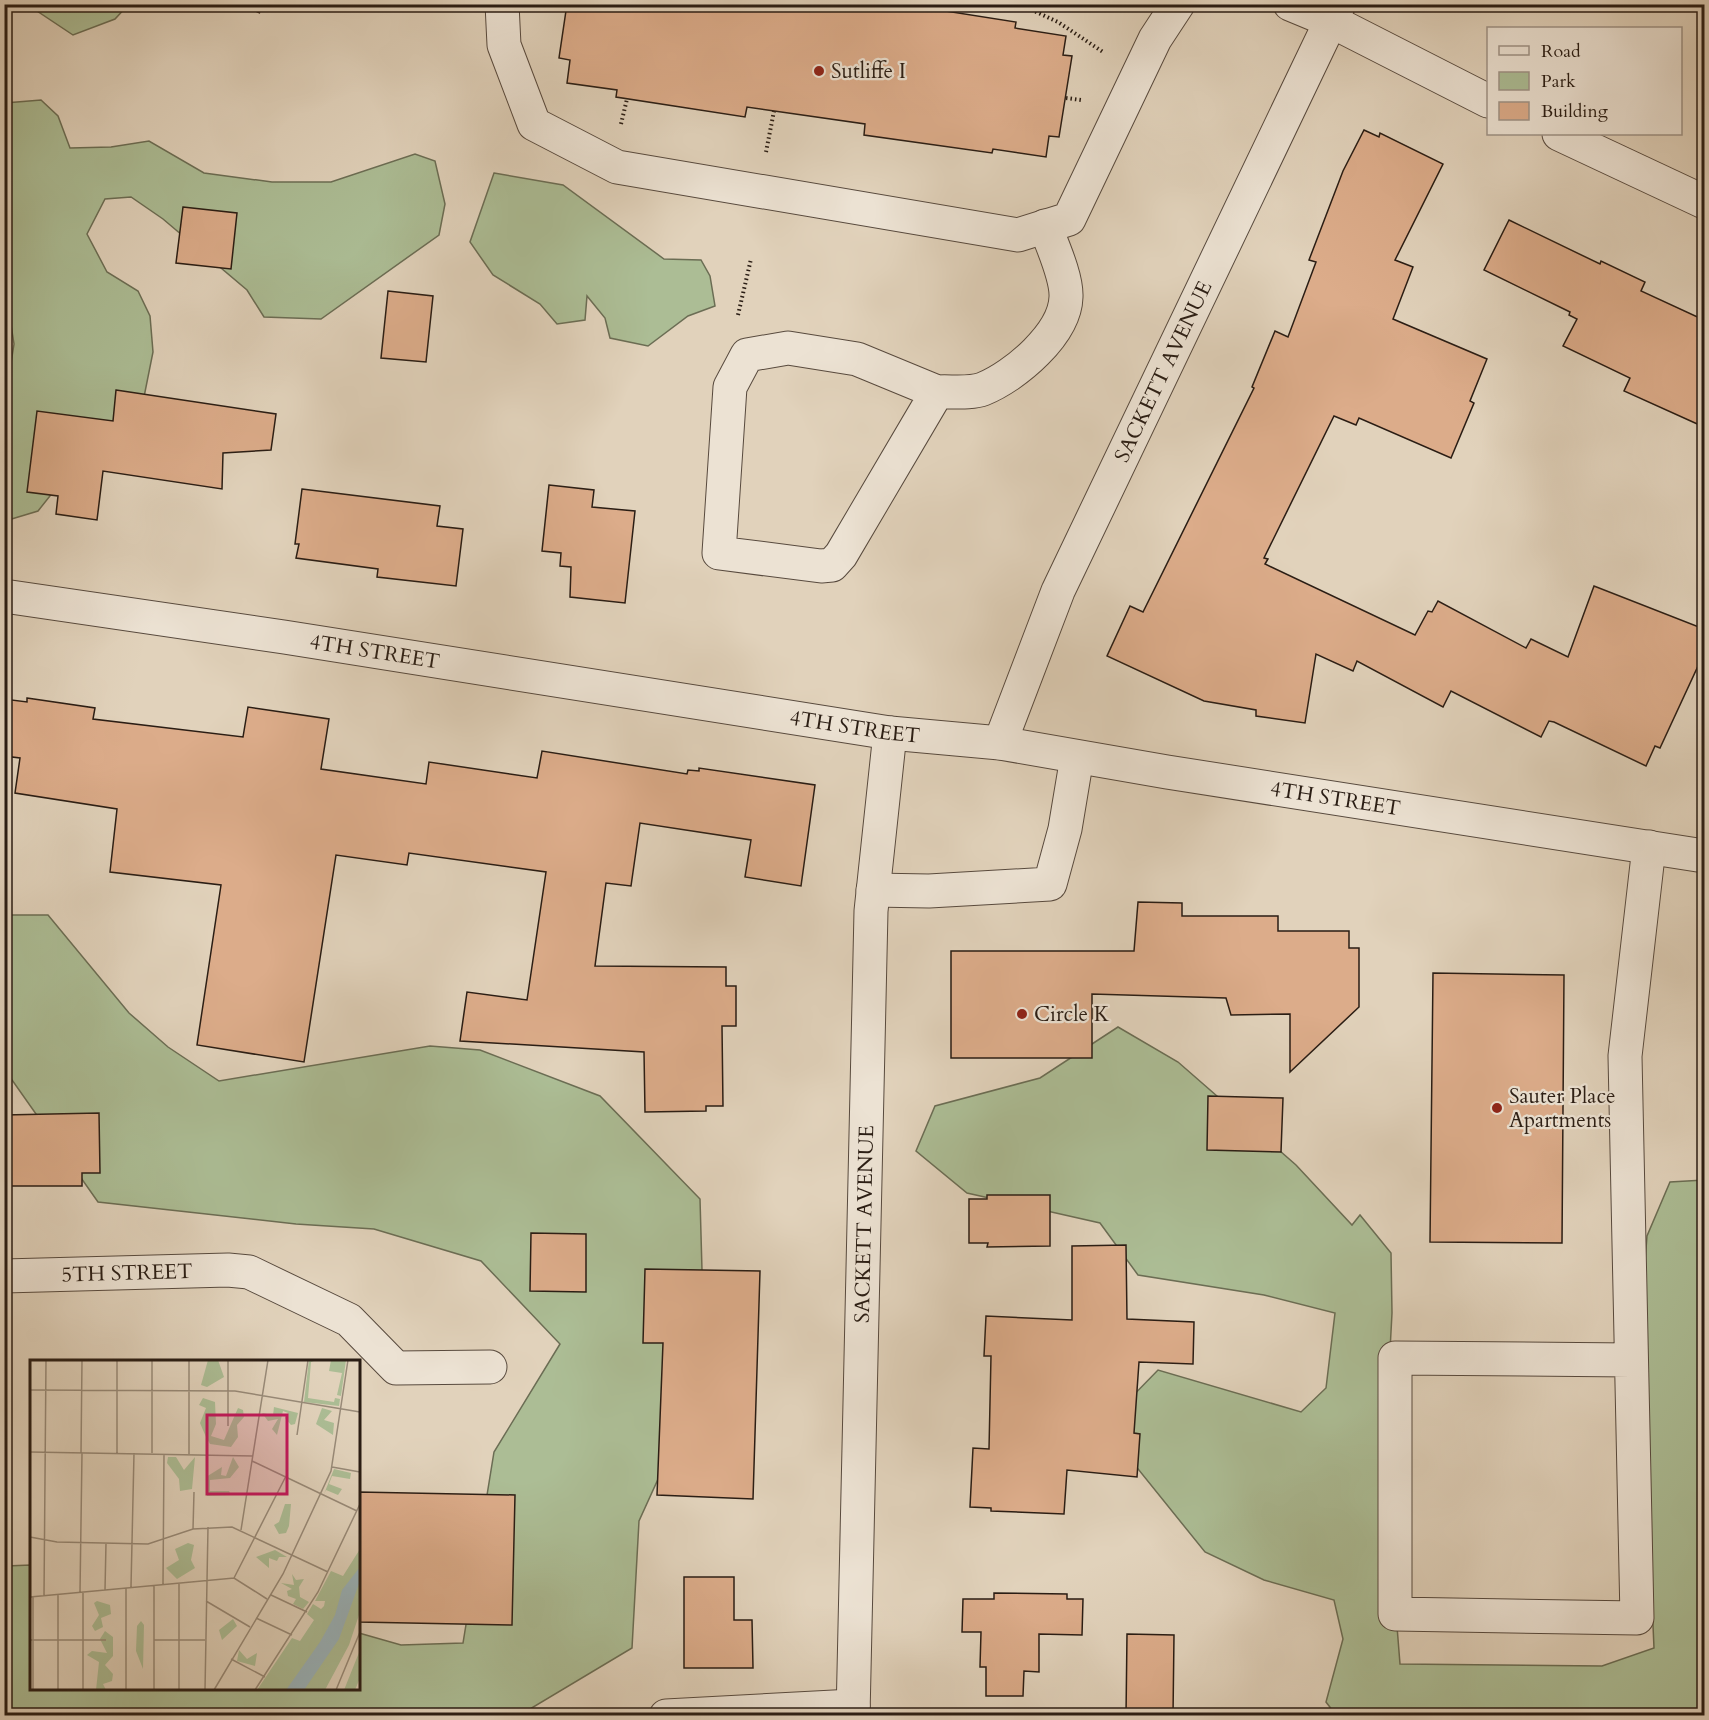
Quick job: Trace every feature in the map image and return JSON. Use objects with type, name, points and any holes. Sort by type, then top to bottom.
[{"type":"street","points":[[502,4],[504,45],[534,124],[616,167],[1018,235],[1069,219],[1155,39],[1178,4]]},
{"type":"street","points":[[1290,4],[1335,13],[1487,100]]},
{"type":"street","name":"SACKETT AVENUE","points":[[1000,743],[1058,591],[1335,13]]},
{"type":"street","points":[[1561,135],[1704,202]]},
{"type":"street","points":[[937,392],[842,555],[832,565],[821,566],[719,553],[730,387],[747,355],[788,348],[857,359],[937,392],[981,390],[1021,367],[1054,333],[1066,297],[1058,259],[1045,226]]},
{"type":"street","name":"4TH STREET","points":[[4,596],[284,637],[890,734],[1000,743],[1704,856]]},
{"type":"street","name":"SACKETT AVENUE","points":[[853,1711],[873,890],[890,734]]},
{"type":"street","points":[[873,890],[929,891],[1050,884],[1065,829],[1077,757]]},
{"type":"street","points":[[1631,1360],[1395,1358],[1395,1614],[1637,1618],[1625,1056],[1649,847]]},
{"type":"street","name":"5TH STREET","points":[[4,1276],[228,1270],[249,1272],[349,1320],[396,1368],[490,1367]]},
{"type":"street","points":[[666,1716],[853,1711]]},
{"type":"path","points":[[258,13],[262,4]]},
{"type":"path","points":[[1019,4],[1058,22],[1103,51],[1107,59]]},
{"type":"path","points":[[621,124],[627,99]]},
{"type":"path","points":[[755,153],[766,155],[774,111]]},
{"type":"path","points":[[609,122],[632,127]]},
{"type":"path","points":[[738,316],[751,259]]},
{"type":"green space","points":[[28,5],[128,5],[115,19],[73,35]]},
{"type":"green space","points":[[41,100],[58,116],[70,148],[111,147],[149,141],[204,173],[272,182],[331,182],[415,154],[435,161],[445,204],[439,235],[321,319],[264,317],[247,290],[163,219],[131,197],[105,199],[87,234],[107,272],[138,291],[150,316],[153,352],[142,407],[100,433],[38,511],[5,521],[5,401],[14,344],[8,306],[4,303],[5,103]]},
{"type":"green space","points":[[494,173],[563,185],[664,259],[701,260],[710,276],[715,306],[688,316],[648,346],[610,338],[605,318],[587,296],[585,320],[557,324],[540,304],[493,275],[470,242]]},
{"type":"green space","points":[[5,915],[48,915],[129,1013],[168,1047],[219,1081],[430,1046],[480,1050],[600,1096],[700,1199],[705,1376],[639,1521],[632,1648],[520,1715],[5,1715],[6,1566],[30,1565],[30,1690],[360,1690],[360,1633],[401,1645],[463,1643],[494,1452],[560,1344],[481,1261],[374,1229],[296,1224],[98,1202],[5,1070]]},
{"type":"green space","points":[[1118,1027],[1178,1062],[1296,1165],[1352,1225],[1360,1215],[1391,1253],[1392,1313],[1384,1463],[1400,1664],[1602,1666],[1654,1648],[1640,1327],[1647,1236],[1670,1182],[1704,1180],[1704,1715],[1336,1715],[1326,1702],[1343,1639],[1334,1600],[1264,1580],[1205,1552],[1130,1459],[1121,1408],[1158,1370],[1301,1412],[1326,1388],[1335,1313],[1264,1295],[1138,1275],[1100,1223],[967,1193],[916,1151],[935,1106],[1040,1078]]},
{"type":"building","name":"Sutliffe I","points":[[567,4],[901,4],[1016,22],[1015,28],[1066,36],[1063,55],[1072,56],[1059,137],[1049,136],[1046,157],[993,149],[992,153],[864,135],[865,124],[747,107],[745,117],[616,97],[617,90],[567,83],[570,60],[559,58]]},
{"type":"building","points":[[1364,130],[1379,137],[1380,133],[1443,164],[1395,260],[1413,267],[1393,319],[1487,359],[1470,401],[1474,403],[1451,458],[1359,418],[1356,425],[1334,416],[1264,558],[1268,559],[1265,564],[1415,635],[1428,611],[1432,612],[1438,601],[1526,648],[1531,639],[1568,657],[1594,586],[1704,629],[1704,653],[1660,748],[1655,746],[1646,766],[1554,722],[1549,721],[1541,737],[1451,691],[1443,707],[1357,661],[1353,671],[1316,654],[1305,723],[1256,716],[1256,710],[1204,701],[1107,656],[1130,606],[1143,612],[1254,388],[1252,387],[1275,331],[1288,337],[1316,262],[1309,260],[1343,171]]},
{"type":"building","points":[[183,207],[237,213],[231,269],[176,263]]},
{"type":"building","points":[[1509,220],[1600,264],[1601,261],[1645,282],[1641,291],[1704,320],[1704,427],[1624,391],[1630,378],[1563,346],[1577,319],[1569,315],[1570,312],[1484,270]]},
{"type":"building","points":[[388,291],[433,296],[426,362],[381,358]]},
{"type":"building","points":[[116,390],[276,414],[271,450],[223,453],[222,489],[103,471],[97,520],[56,514],[58,496],[27,492],[37,411],[113,421]]},
{"type":"building","points":[[549,485],[594,490],[592,507],[635,511],[625,603],[570,597],[571,567],[560,566],[561,553],[542,551]]},
{"type":"building","points":[[302,489],[440,506],[437,526],[463,529],[456,586],[377,577],[378,569],[296,558],[299,544],[295,544]]},
{"type":"building","points":[[27,698],[95,708],[93,719],[243,737],[248,707],[329,719],[321,769],[426,784],[429,762],[537,778],[542,751],[687,774],[688,770],[699,771],[699,768],[815,785],[801,886],[745,877],[751,840],[640,823],[631,886],[606,883],[595,966],[726,967],[726,986],[736,986],[736,1026],[722,1026],[723,1106],[706,1106],[706,1111],[645,1112],[644,1052],[460,1041],[467,992],[527,1000],[546,872],[409,853],[407,865],[336,855],[304,1062],[197,1045],[221,885],[110,872],[117,809],[15,793],[20,758],[4,756],[4,699],[27,702]]},
{"type":"building","points":[[1138,902],[1182,903],[1182,916],[1278,916],[1278,931],[1349,931],[1349,948],[1359,948],[1359,1007],[1290,1072],[1290,1014],[1231,1015],[1226,998],[1092,994],[1092,1058],[951,1058],[951,951],[1134,951]]},
{"type":"building","name":"Sauter Place Apartments","points":[[1433,973],[1564,975],[1562,1243],[1430,1242]]},
{"type":"building","points":[[1208,1096],[1283,1098],[1281,1152],[1207,1150]]},
{"type":"building","points":[[99,1113],[100,1173],[82,1173],[82,1186],[4,1186],[4,1115]]},
{"type":"building","points":[[987,1195],[1050,1195],[1050,1246],[987,1247],[988,1243],[969,1243],[969,1199],[987,1199]]},
{"type":"building","points":[[531,1233],[586,1234],[586,1292],[530,1291]]},
{"type":"building","points":[[1126,1245],[1127,1319],[1194,1322],[1193,1364],[1139,1362],[1134,1433],[1140,1434],[1137,1477],[1067,1470],[1064,1514],[991,1511],[991,1508],[970,1507],[973,1448],[989,1449],[991,1356],[984,1356],[986,1316],[1072,1320],[1072,1246]]},
{"type":"building","points":[[645,1269],[760,1271],[753,1499],[657,1495],[663,1343],[643,1343]]},
{"type":"building","points":[[360,1492],[515,1495],[512,1625],[360,1622]]},
{"type":"building","points":[[684,1577],[734,1577],[734,1620],[752,1620],[753,1668],[684,1668]]},
{"type":"building","points":[[994,1593],[1067,1594],[1067,1599],[1083,1599],[1082,1635],[1039,1634],[1039,1672],[1024,1671],[1023,1696],[986,1696],[986,1667],[980,1667],[981,1632],[962,1632],[963,1599],[994,1599]]},
{"type":"building","points":[[1127,1634],[1174,1635],[1173,1716],[1126,1716]]},
{"type":"place","name":"Sutliffe I","points":[[819,71]]},
{"type":"place","name":"Circle K","points":[[1022,1014]]},
{"type":"place","name":"Sauter Place Apartments","points":[[1497,1108]]}]
